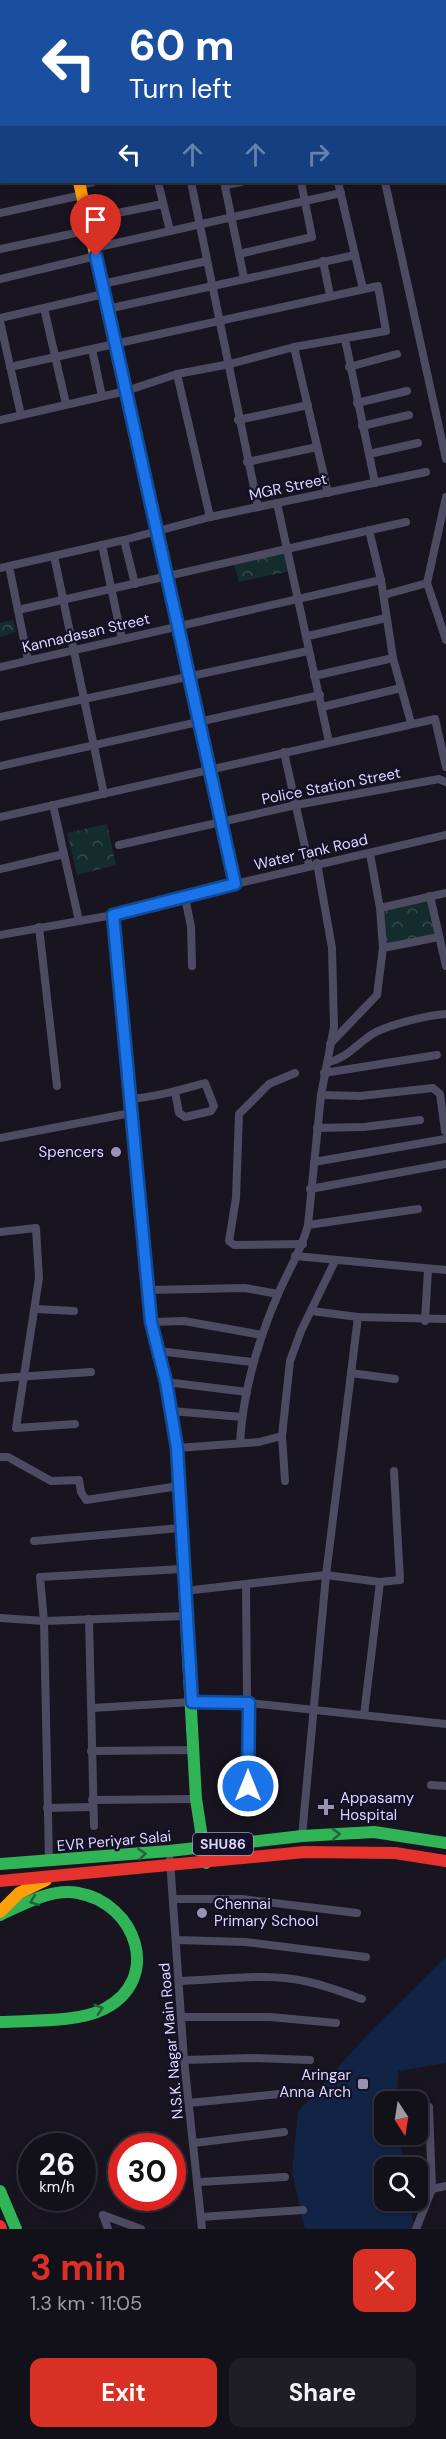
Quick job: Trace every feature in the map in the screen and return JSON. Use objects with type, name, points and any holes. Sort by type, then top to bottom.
[{"type":"street","points":[[158,183],[170,231]]},
{"type":"street","points":[[191,183],[230,364],[238,420],[258,507]]},
{"type":"street","points":[[224,183],[244,278]]},
{"type":"street","points":[[239,254],[312,237],[301,183]]},
{"type":"street","points":[[338,183],[363,289]]},
{"type":"street","points":[[385,183],[446,459]]},
{"type":"street","points":[[0,213],[80,187],[235,884]]},
{"type":"street","points":[[0,279],[170,231],[340,193]]},
{"type":"street","points":[[117,213],[163,204]]},
{"type":"street","points":[[0,249],[90,230]]},
{"type":"street","points":[[107,309],[355,255]]},
{"type":"street","points":[[21,415],[0,320],[207,261]]},
{"type":"street","points":[[323,261],[330,295]]},
{"type":"street","points":[[0,420],[126,391],[177,374],[230,364],[294,346],[386,331],[378,286],[10,367]]},
{"type":"street","points":[[44,308],[66,404]]},
{"type":"street","points":[[345,339],[375,483]]},
{"type":"street","points":[[294,346],[328,493]]},
{"type":"street","points":[[92,349],[102,396]]},
{"type":"street","points":[[349,366],[397,354]]},
{"type":"street","points":[[177,374],[210,517]]},
{"type":"street","points":[[357,403],[407,391]]},
{"type":"street","points":[[238,420],[308,405]]},
{"type":"street","points":[[362,426],[409,415]]},
{"type":"street","points":[[369,454],[418,443]]},
{"type":"street","points":[[247,462],[317,447]]},
{"type":"street","name":"MGR Street","points":[[4,567],[124,540],[210,517],[426,472]]},
{"type":"street","points":[[446,497],[427,583],[446,640]]},
{"type":"street","points":[[277,503],[308,636],[308,651],[329,742]]},
{"type":"street","points":[[18,610],[406,522]]},
{"type":"street","points":[[369,530],[384,595],[393,658],[411,723]]},
{"type":"street","points":[[124,540],[135,584]]},
{"type":"street","points":[[102,545],[122,639]]},
{"type":"street","points":[[54,556],[104,794]]},
{"type":"street","points":[[4,567],[18,610],[28,660]]},
{"type":"street","name":"Kannadasan Street","points":[[0,667],[381,580]]},
{"type":"street","points":[[384,595],[427,583]]},
{"type":"street","points":[[308,636],[386,618]]},
{"type":"street","points":[[0,717],[308,651]]},
{"type":"street","points":[[314,675],[393,658]]},
{"type":"street","points":[[322,707],[401,688]]},
{"type":"street","points":[[0,766],[200,724],[320,695]]},
{"type":"street","points":[[0,817],[435,719],[446,767]]},
{"type":"street","points":[[240,1443],[242,1417],[252,1362],[278,1294],[303,1244],[308,1225],[321,1095],[334,1027],[332,948],[284,752]]},
{"type":"street","name":"Police Station Street","points":[[119,845],[296,805],[439,779],[446,782]]},
{"type":"street","points":[[53,805],[79,921]]},
{"type":"street","name":"Water Tank Road","points":[[113,915],[313,864],[370,854],[446,835]]},
{"type":"street","points":[[0,869],[64,854]]},
{"type":"street","points":[[330,1044],[377,995],[382,948],[380,908],[370,854]]},
{"type":"street","points":[[380,908],[446,893]]},
{"type":"street","points":[[430,896],[446,966]]},
{"type":"street","points":[[185,897],[191,927],[192,966]]},
{"type":"street","points":[[0,935],[113,915],[151,1322],[166,1382],[177,1448],[196,1799],[206,1863]]},
{"type":"street","points":[[39,927],[57,1086]]},
{"type":"street","points":[[382,948],[439,936]]},
{"type":"street","points":[[329,1062],[341,1059],[353,1047],[377,1031],[446,1014]]},
{"type":"street","points":[[324,1073],[437,1055]]},
{"type":"street","points":[[294,1072],[269,1083],[239,1114],[236,1198],[230,1241],[234,1245],[303,1244]]},
{"type":"street","points":[[130,1099],[175,1092],[205,1083],[214,1106],[211,1112],[190,1118],[179,1113],[175,1092]]},
{"type":"street","points":[[314,1162],[445,1136],[440,1094],[433,1088],[360,1096],[321,1095]]},
{"type":"street","points":[[0,1138],[131,1113]]},
{"type":"street","points":[[317,1128],[364,1127],[420,1120]]},
{"type":"street","points":[[310,1189],[446,1164]]},
{"type":"street","points":[[308,1225],[418,1209]]},
{"type":"street","points":[[0,1232],[36,1228],[39,1278],[16,1428],[75,1424]]},
{"type":"street","points":[[295,1256],[446,1270]]},
{"type":"street","points":[[285,1481],[282,1436],[290,1360],[334,1261]]},
{"type":"street","points":[[425,1321],[428,1269]]},
{"type":"street","points":[[148,1290],[245,1288],[278,1294]]},
{"type":"street","points":[[35,1309],[74,1311]]},
{"type":"street","points":[[312,1311],[358,1317],[425,1321],[446,1319]]},
{"type":"street","points":[[303,1836],[326,1575],[358,1317]]},
{"type":"street","points":[[151,1322],[184,1321],[262,1335]]},
{"type":"street","points":[[158,1351],[252,1362]]},
{"type":"street","points":[[0,1378],[91,1372]]},
{"type":"street","points":[[351,1373],[395,1379]]},
{"type":"street","points":[[166,1382],[247,1392]]},
{"type":"street","points":[[171,1411],[242,1417]]},
{"type":"street","points":[[177,1448],[259,1442],[282,1436]]},
{"type":"street","points":[[0,1457],[8,1457],[51,1481],[79,1480],[81,1492],[86,1500],[179,1486]]},
{"type":"street","points":[[184,1591],[326,1575],[380,1582],[400,1580],[394,1471]]},
{"type":"street","points":[[34,1541],[180,1528]]},
{"type":"street","points":[[49,1862],[44,1621],[40,1577],[182,1569]]},
{"type":"street","points":[[364,1715],[380,1582]]},
{"type":"street","points":[[246,1584],[249,1703],[248,1807]]},
{"type":"street","points":[[0,1618],[44,1621],[185,1616]]},
{"type":"street","points":[[88,1619],[94,1826]]},
{"type":"street","points":[[92,1708],[192,1702],[249,1703],[446,1724]]},
{"type":"street","points":[[91,1751],[194,1750]]},
{"type":"street","points":[[431,1785],[446,1786]]},
{"type":"street","points":[[47,1808],[196,1799]]},
{"type":"street","name":"EVR Periyar Salai","points":[[0,1864],[49,1862],[303,1836],[374,1832],[446,1843]]},
{"type":"street","name":"N.S.K. Nagar Main Road","points":[[169,1851],[175,1899],[184,2060],[199,2182],[202,2229]]},
{"type":"street","name":"EVR Periyar Salai","points":[[0,1881],[305,1852],[395,1853],[446,1861]]},
{"type":"street","points":[[0,1914],[19,1893],[56,1876]]},
{"type":"street","points":[[0,1914],[47,1896],[80,1894],[101,1901],[115,1911],[133,1933],[139,1956],[138,1967],[130,1988],[120,1999],[101,2010],[0,2022]]},
{"type":"street","points":[[175,1899],[242,1899],[357,1914]]},
{"type":"street","points":[[176,1940],[246,1942],[366,1956]]},
{"type":"street","points":[[179,1981],[247,1977],[285,1979],[309,1982],[362,1999]]},
{"type":"street","points":[[181,2017],[270,2017],[336,2022]]},
{"type":"street","points":[[184,2060],[251,2058],[310,2060]]},
{"type":"street","points":[[189,2103],[290,2093]]},
{"type":"street","points":[[416,2229],[432,2189],[429,2107]]},
{"type":"street","points":[[194,2144],[284,2132]]},
{"type":"street","points":[[199,2182],[285,2177]]},
{"type":"street","points":[[432,2189],[446,2186]]},
{"type":"street","points":[[0,2191],[16,2229]]},
{"type":"street","points":[[201,2217],[303,2210]]},
{"type":"street","points":[[108,2229],[103,2215],[141,2229]]},
{"type":"green space","points":[[286,553],[290,571],[239,582],[234,564]]},
{"type":"green space","points":[[13,620],[16,632],[0,637],[0,623]]},
{"type":"green space","points":[[107,824],[116,865],[77,875],[67,833]]},
{"type":"green space","points":[[430,898],[438,936],[385,945],[383,908]]},
{"type":"water","points":[[446,1957],[446,2063],[398,2071],[397,2091],[374,2091],[374,2145],[401,2145],[402,2157],[374,2157],[374,2211],[411,2211],[414,2229],[305,2229],[292,2172],[298,2112],[369,2033]]},
{"type":"traffic: fast","points":[[118,967],[113,915],[235,884],[151,506]]},
{"type":"traffic: fast","points":[[188,1656],[196,1799],[206,1863]]},
{"type":"traffic: fast","points":[[0,1864],[169,1851],[302,1836],[374,1832],[446,1843]]},
{"type":"traffic: fast","points":[[0,1915],[48,1895],[78,1893],[98,1900],[115,1911],[127,1926],[135,1944],[137,1962],[133,1980],[122,1996],[104,2009],[67,2019],[0,2022]]},
{"type":"traffic: fast","points":[[0,2191],[16,2229]]},
{"type":"traffic: slow","points":[[79,183],[151,506]]},
{"type":"traffic: slow","points":[[152,1324],[166,1382],[177,1448],[188,1656]]},
{"type":"traffic: slow","points":[[0,1912],[19,1893],[46,1880]]},
{"type":"traffic: jam","points":[[118,967],[152,1324]]},
{"type":"traffic: jam","points":[[0,1881],[305,1852],[395,1853],[446,1861]]},
{"type":"place","name":"Spencers","points":[[116,1152]]},
{"type":"place","name":"Appasamy Hospital","points":[[326,1807]]},
{"type":"place","name":"Chennai Primary School","points":[[202,1913]]},
{"type":"place","name":"Aringar Anna Arch","points":[[363,2084]]},
{"type":"route","points":[[96,256],[235,884],[113,915],[151,1322],[166,1382],[177,1448],[182,1569],[192,1702],[249,1703],[248,1786]]}]
